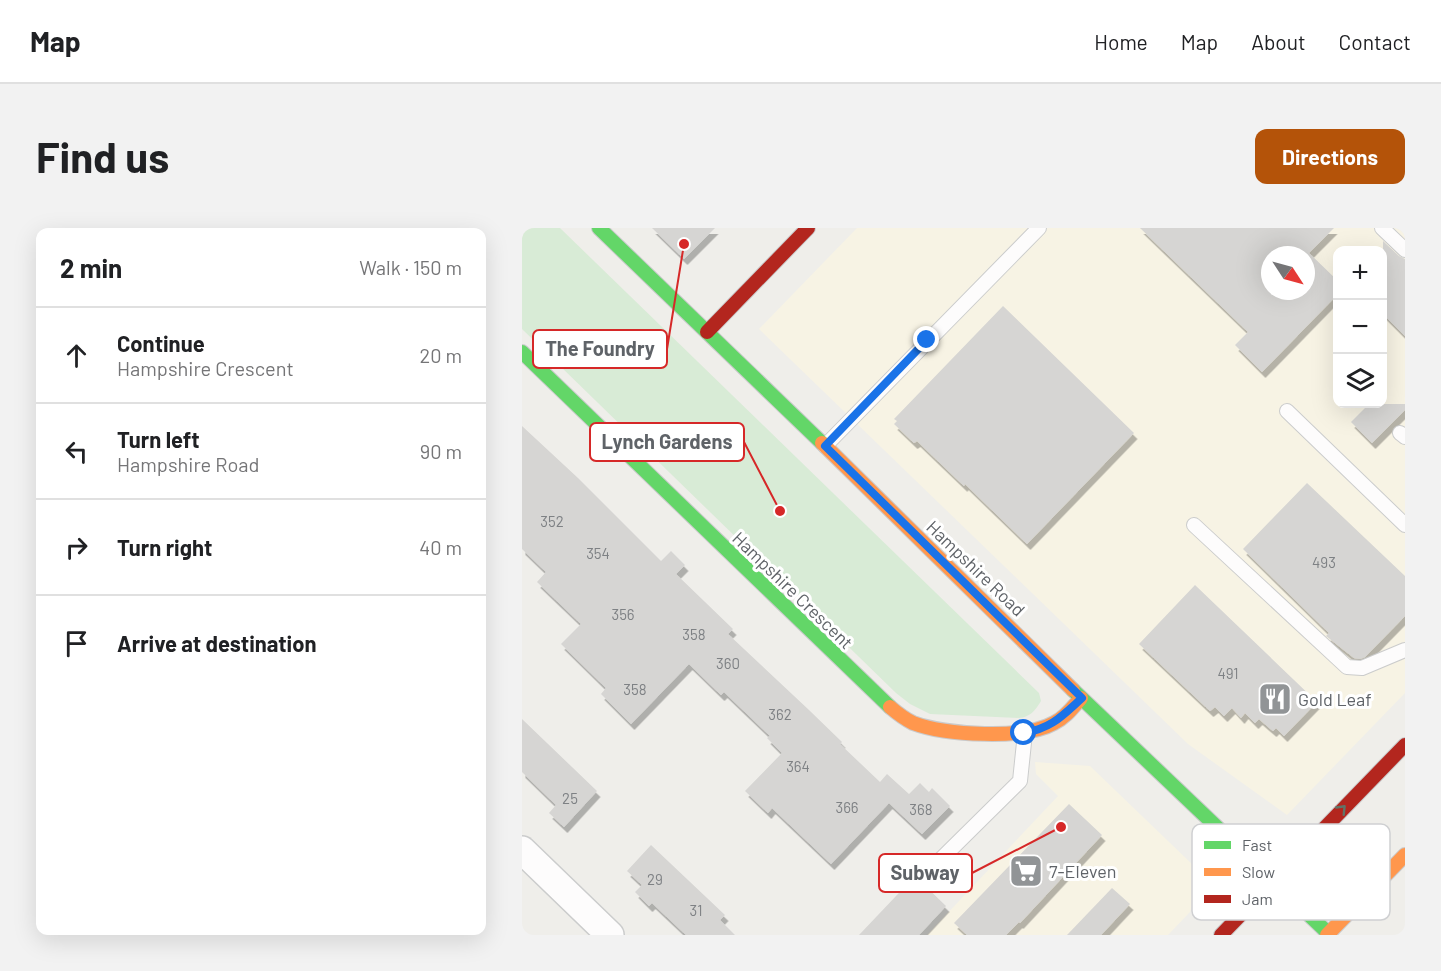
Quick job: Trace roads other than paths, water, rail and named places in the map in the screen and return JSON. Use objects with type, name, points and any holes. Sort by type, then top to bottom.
[{"type":"main road","name":"Hampshire Road","points":[[599,228],[1213,824]]},
{"type":"main road","points":[[707,332],[808,228]]},
{"type":"main road","name":"Hampshire Crescent","points":[[522,352],[892,709],[915,723],[942,729],[980,733],[1024,733],[1040,730],[1055,723],[1082,698]]},
{"type":"main road","points":[[1328,824],[1405,746]]},
{"type":"main road","points":[[1390,870],[1405,855]]},
{"type":"main road","points":[[1221,935],[1235,920]]},
{"type":"main road","name":"Hampshire Road","points":[[1313,920],[1328,934]]},
{"type":"main road","points":[[1328,934],[1342,920]]},
{"type":"street","points":[[522,850],[610,935]]},
{"type":"lane","points":[[825,446],[1039,228]]},
{"type":"lane","points":[[1382,228],[1405,250]]},
{"type":"lane","points":[[1287,411],[1405,525]]},
{"type":"lane","points":[[1194,525],[1347,667],[1362,668],[1405,650]]},
{"type":"lane","points":[[935,864],[1020,781],[1024,733]]},
{"type":"place","name":"The Foundry","points":[[684,244]]},
{"type":"place","name":"Lynch Gardens","points":[[780,511]]},
{"type":"place","name":"Gold Leaf","points":[[1275,699]]},
{"type":"place","name":"Subway","points":[[1061,827]]},
{"type":"place","name":"7-Eleven","points":[[1026,871]]}]
